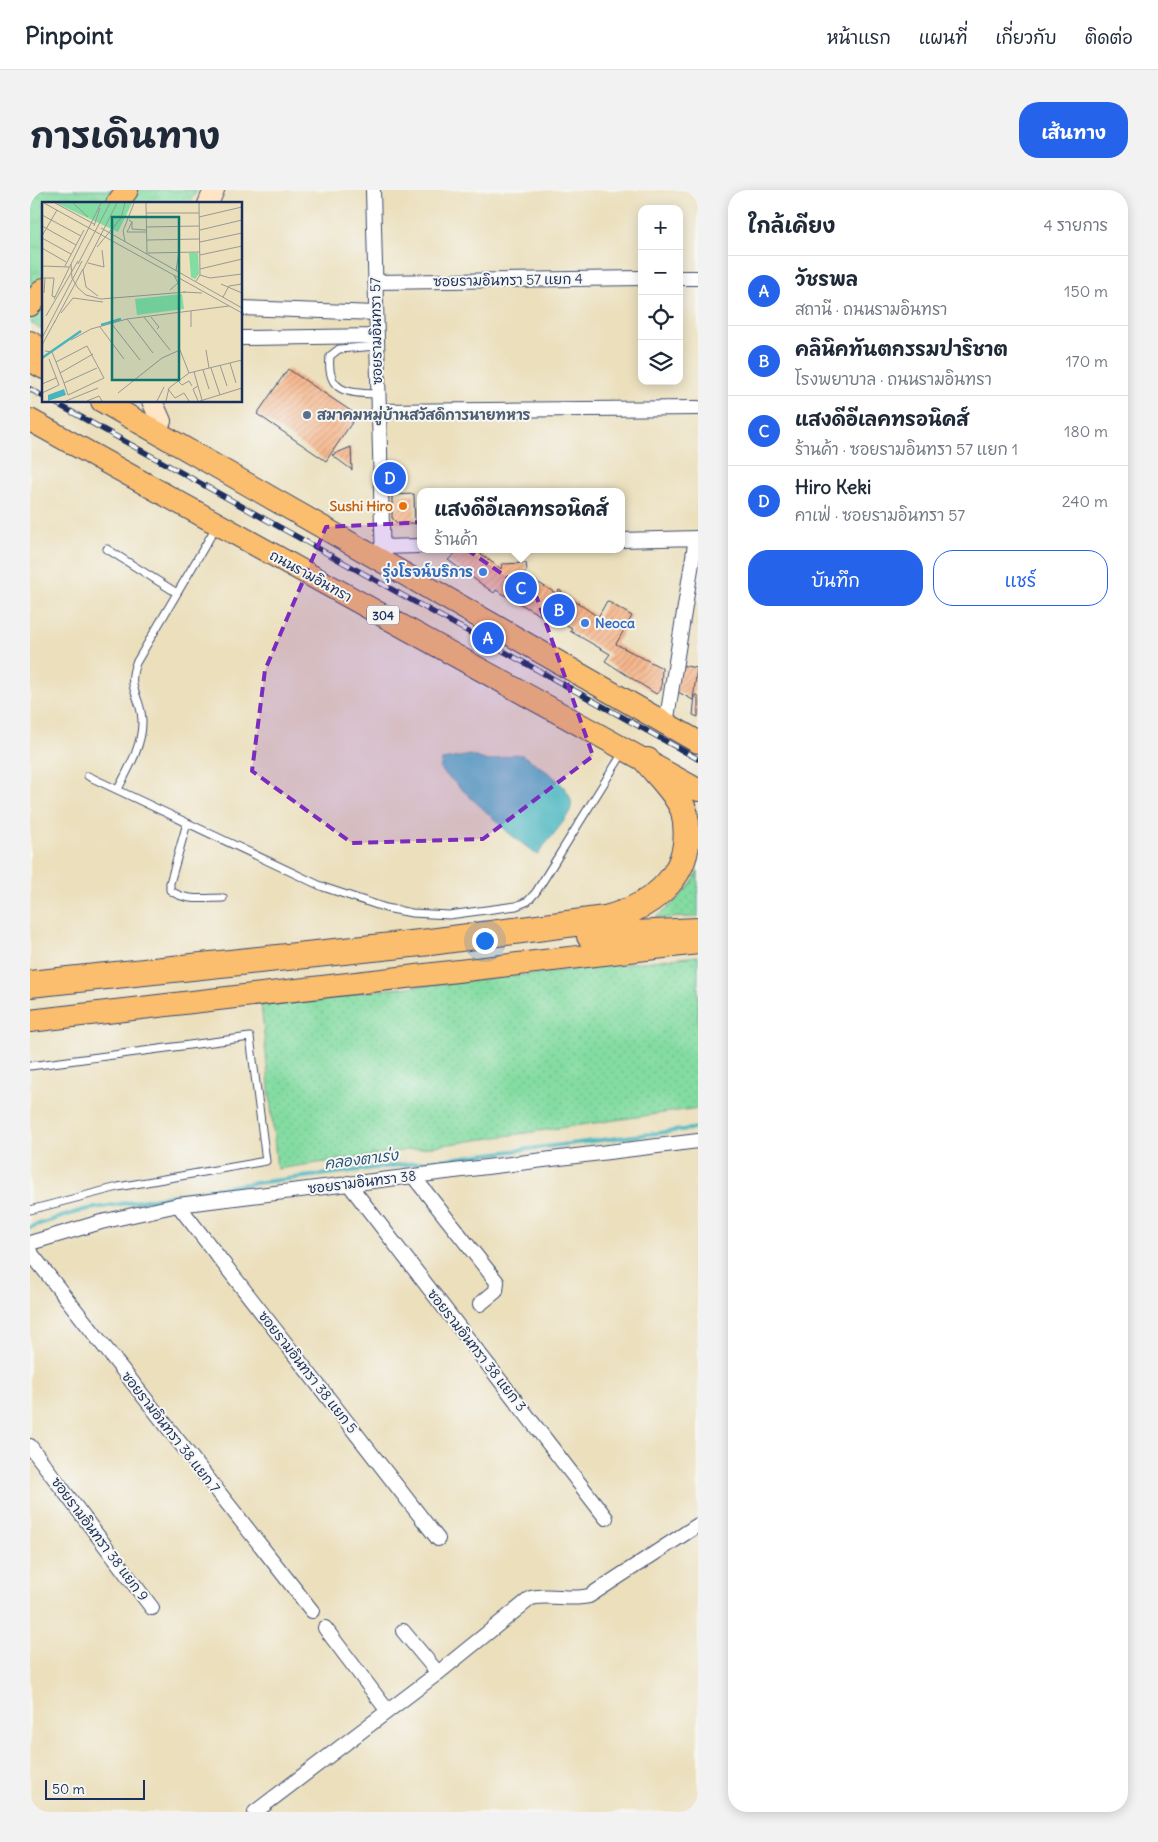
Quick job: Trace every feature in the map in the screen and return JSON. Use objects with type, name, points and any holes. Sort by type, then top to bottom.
[{"type":"highway","points":[[30,984],[430,942],[605,919],[629,913],[650,903],[666,891],[679,877],[690,845],[689,826],[685,812],[677,798],[637,755]]},
{"type":"highway","points":[[30,997],[375,972],[576,937],[624,933],[698,931]]},
{"type":"main road","points":[[118,202],[127,190]]},
{"type":"main road","points":[[209,202],[214,190]]},
{"type":"main road","points":[[30,305],[42,291]]},
{"type":"main road","points":[[104,402],[291,509],[382,555],[698,742]]},
{"type":"main road","points":[[131,402],[157,411],[291,509]]},
{"type":"main road","name":"ถนนรามอินทรา","points":[[30,420],[698,790]]},
{"type":"main road","points":[[30,434],[70,442]]},
{"type":"main road","points":[[30,1022],[375,972],[698,943]]},
{"type":"street","name":"ซอยรามอินทรา 57","points":[[373,190],[382,555]]},
{"type":"street","name":"ซอยรามอินทรา 57 แยก 4","points":[[375,282],[638,278]]},
{"type":"street","points":[[683,278],[698,278]]},
{"type":"street","points":[[242,308],[376,313]]},
{"type":"street","points":[[242,338],[377,341]]},
{"type":"street","points":[[378,411],[698,408]]},
{"type":"street","points":[[625,540],[697,538],[693,581],[666,724]]},
{"type":"street","points":[[382,555],[417,547]]},
{"type":"street","name":"ซอยรามอินทรา 38","points":[[30,1243],[101,1222],[178,1205],[348,1182],[413,1176],[698,1141]]},
{"type":"street","points":[[413,1176],[497,1282],[496,1291],[480,1304]]},
{"type":"street","name":"ซอยรามอินทรา 38 แยก 3","points":[[348,1182],[606,1518]]},
{"type":"street","name":"ซอยรามอินทรา 38 แยก 5","points":[[178,1205],[438,1539]]},
{"type":"street","name":"ซอยรามอินทรา 38 แยก 7","points":[[30,1252],[312,1611]]},
{"type":"street","name":"ซอยรามอินทรา 38 แยก 9","points":[[30,1446],[152,1608]]},
{"type":"street","points":[[255,1812],[438,1673],[530,1598],[540,1596],[570,1599],[589,1596],[698,1525]]},
{"type":"street","points":[[325,1628],[388,1710]]},
{"type":"street","points":[[403,1631],[438,1673]]},
{"type":"lane","points":[[377,341],[339,349],[330,356],[329,366],[333,383],[343,390],[378,394]]},
{"type":"lane","points":[[118,789],[133,762],[142,720],[139,703],[132,686],[132,674],[218,524]]},
{"type":"lane","points":[[107,549],[178,594]]},
{"type":"lane","points":[[88,776],[323,887],[386,908],[412,913],[449,915],[516,906],[528,901],[637,755]]},
{"type":"lane","points":[[186,823],[170,890],[178,897],[223,898]]},
{"type":"lane","points":[[30,1066],[250,1037],[266,1161],[118,1186],[30,1210]]},
{"type":"highlighted area","points":[[427,522],[537,598],[593,756],[483,839],[352,843],[252,771],[265,670],[326,527]]},
{"type":"green space","points":[[30,190],[197,190],[190,202],[42,202],[42,329],[30,323]]},
{"type":"green space","points":[[698,871],[698,917],[655,918],[674,903],[685,891]]},
{"type":"green space","points":[[698,956],[698,1108],[277,1169],[261,1003]]},
{"type":"water","points":[[515,754],[522,755],[555,778],[569,794],[571,803],[567,817],[537,855],[510,834],[440,769],[442,760],[470,755],[488,761]]},
{"type":"building","name":"สมาคมหมู่บ้านสวัสดิการนายทหาร","points":[[288,369],[357,415],[326,461],[257,414]]},
{"type":"building","name":"สมาคมหมู่บ้านสวัสดิการนายทหาร","points":[[351,447],[352,470],[332,455]]},
{"type":"building","points":[[383,467],[396,467],[397,490],[383,491]]},
{"type":"building","name":"Sushi Hiro","points":[[414,494],[415,523],[397,523],[392,518],[392,495]]},
{"type":"building","points":[[456,553],[479,553],[501,569],[502,564],[526,563],[527,570],[524,574],[557,594],[559,590],[598,617],[607,601],[632,616],[616,644],[662,668],[661,690],[656,694],[605,661],[610,654],[570,631],[572,628],[563,623],[561,627],[496,590],[494,593],[448,560]]},
{"type":"building","points":[[680,665],[697,668],[693,700],[676,691]]},
{"type":"building","points":[[695,695],[698,695],[698,717],[693,715]]},
{"type":"waterway","name":"คลองตาเร่ง","points":[[30,1227],[83,1210],[239,1185],[698,1128]]},
{"type":"railway","points":[[30,389],[42,396]]},
{"type":"railway","points":[[54,402],[698,759]]},
{"type":"place","name":"สมาคมหมู่บ้านสวัสดิการนายทหาร","points":[[307,415]]},
{"type":"place","name":"Hiro Keki","points":[[390,478]]},
{"type":"place","name":"Sushi Hiro","points":[[403,506]]},
{"type":"place","name":"รุ่งโรจน์บริการ","points":[[483,572]]},
{"type":"place","name":"แสงดีอีเลคทรอนิคส์","points":[[521,588]]},
{"type":"place","name":"คลินิคทันตกรรมปาริชาต","points":[[559,610]]},
{"type":"place","name":"Neoca","points":[[585,623]]},
{"type":"place","name":"วัชรพล","points":[[488,638]]}]
